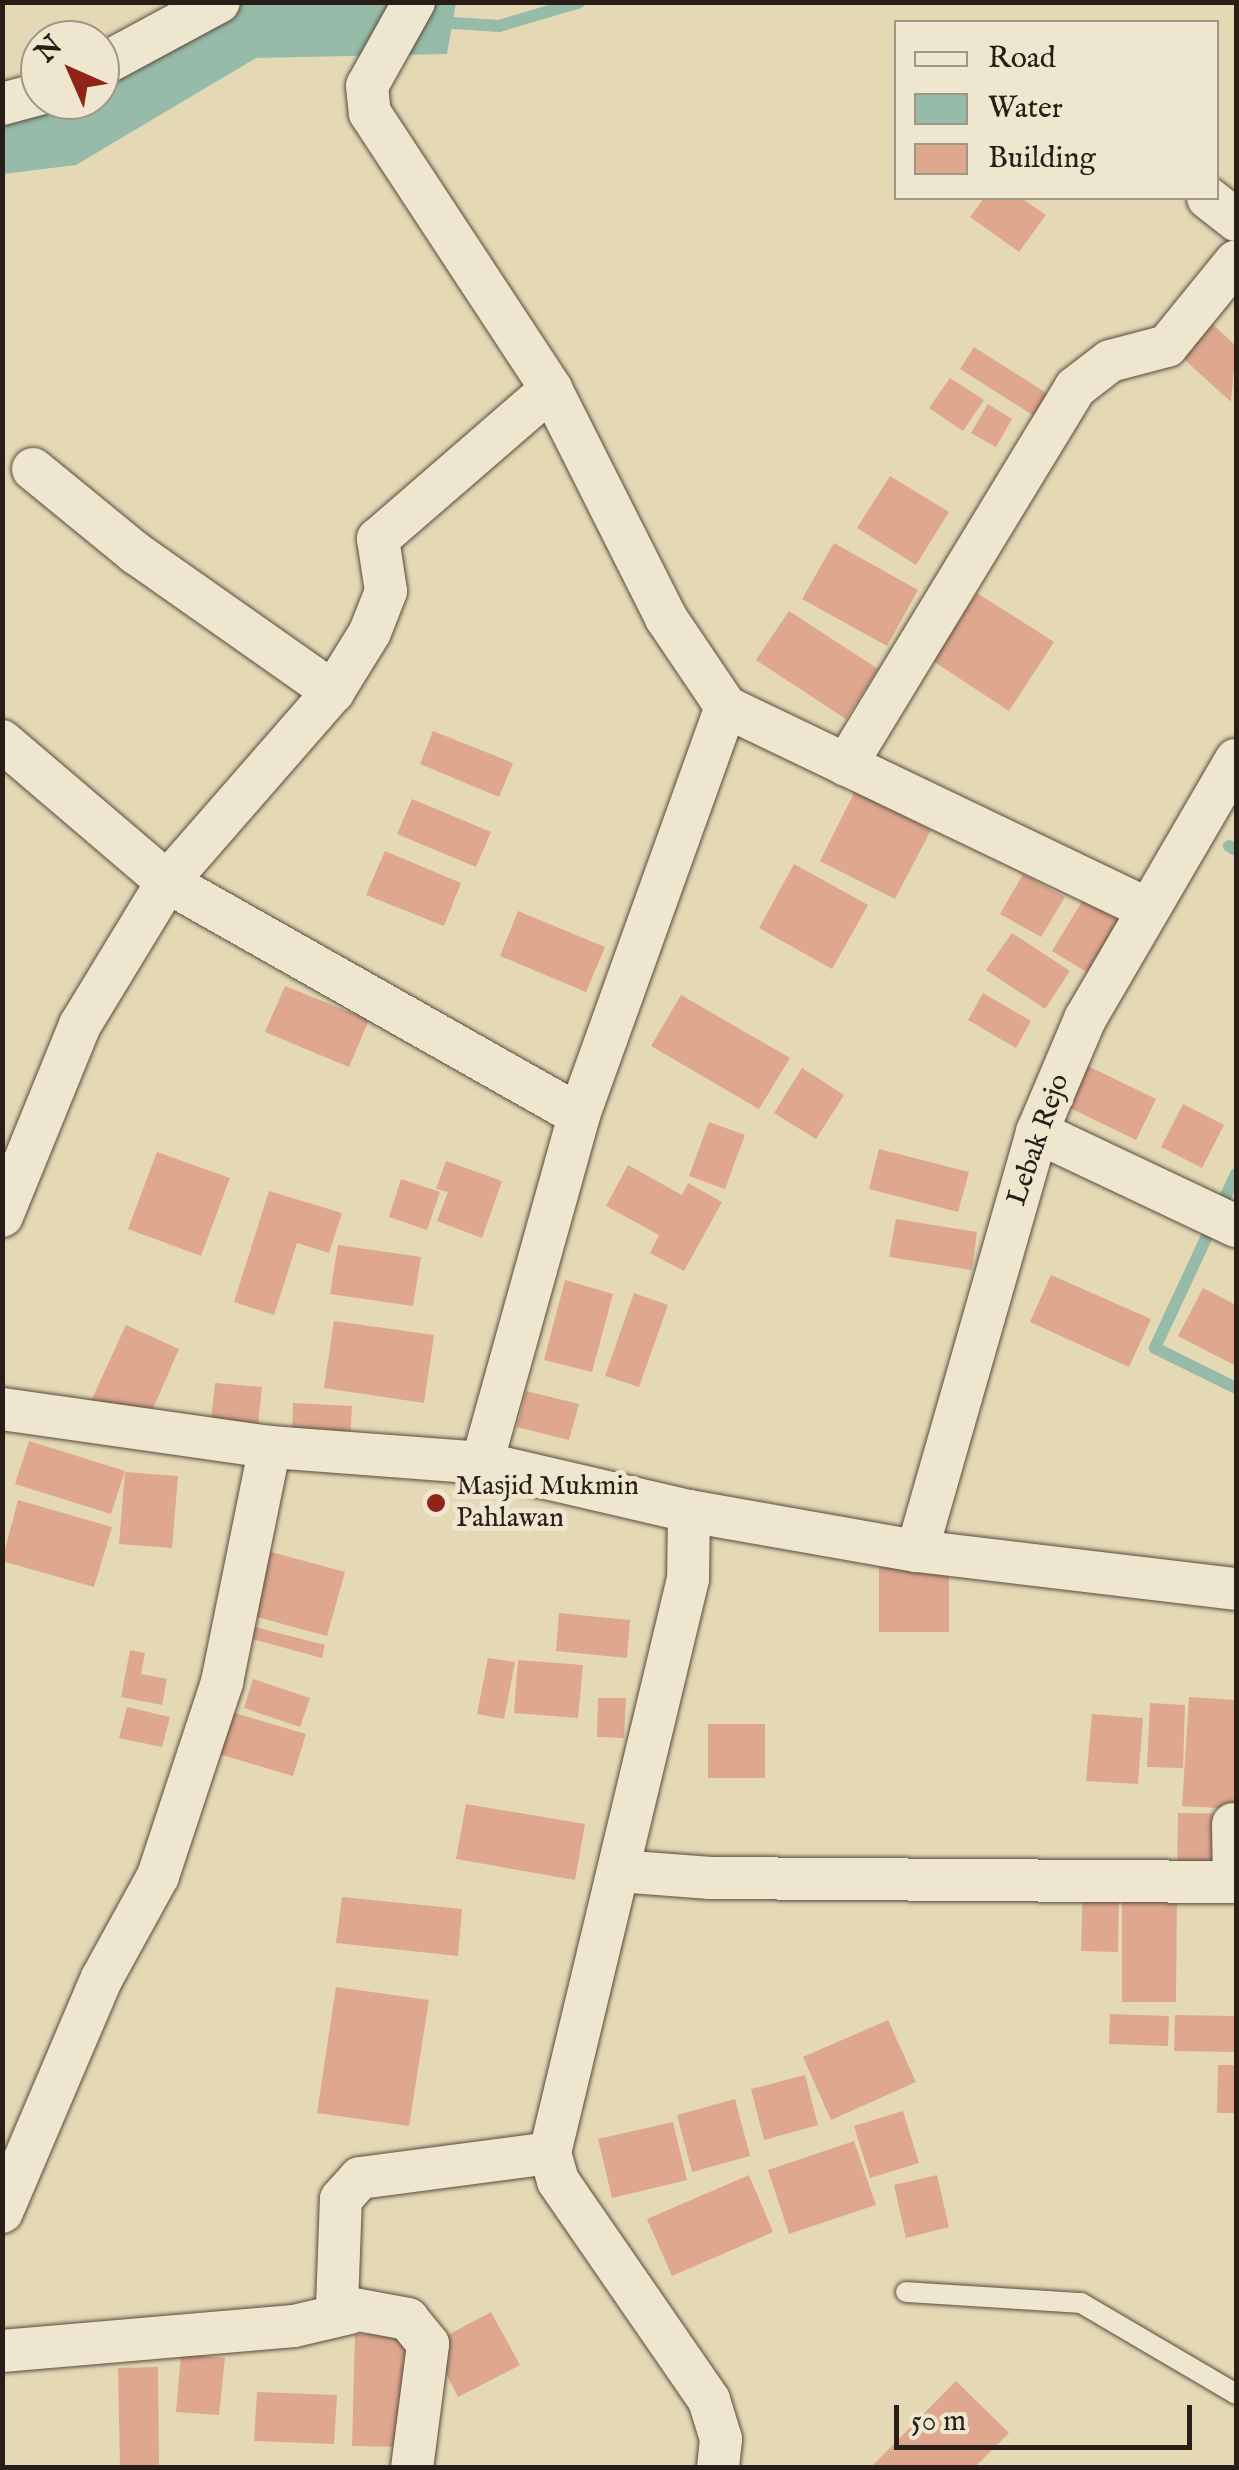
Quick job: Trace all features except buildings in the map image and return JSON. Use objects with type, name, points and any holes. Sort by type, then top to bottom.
[{"type":"street","points":[[120,55],[218,2]]},
{"type":"street","points":[[414,2],[366,86],[376,125],[552,390],[666,618],[726,707],[1146,908]]},
{"type":"street","points":[[1211,200],[1236,220]]},
{"type":"street","points":[[846,765],[1075,388],[1110,361],[1167,346],[1236,261]]},
{"type":"street","points":[[2,1216],[80,1026],[166,882],[333,692],[382,610],[386,591],[378,539],[552,390]]},
{"type":"street","points":[[33,469],[136,554],[333,692]]},
{"type":"street","points":[[482,1462],[580,1114],[726,707]]},
{"type":"street","points":[[2,741],[166,882],[580,1114]]},
{"type":"street","name":"Lebak Rejo","points":[[917,1552],[1037,1132],[1085,1018],[1236,760]]},
{"type":"street","points":[[1037,1132],[1223,1220]]},
{"type":"street","points":[[2,1409],[270,1447],[482,1462],[690,1511],[917,1552],[1236,1589]]},
{"type":"street","points":[[2,2212],[102,1978],[158,1876],[222,1682],[270,1447]]},
{"type":"street","points":[[690,1511],[688,1579],[550,2153],[558,2181],[709,2400],[722,2439],[718,2468]]},
{"type":"street","points":[[618,1871],[711,1878],[1234,1882],[1233,1824]]},
{"type":"street","points":[[350,2313],[336,2302],[341,2199],[352,2181],[550,2153]]},
{"type":"street","points":[[2,2351],[294,2326],[350,2313],[408,2319],[426,2337],[412,2468]]},
{"type":"lane","points":[[906,2292],[1081,2304],[1236,2394]]},
{"type":"water","points":[[239,3],[456,3],[447,54],[256,58],[76,165],[3,174],[3,110],[20,105],[20,120],[120,120],[120,61]]},
{"type":"waterway","points":[[438,22],[499,26],[580,2]]},
{"type":"waterway","points":[[1229,846],[1236,850]]},
{"type":"waterway","points":[[1236,1174],[1155,1348],[1236,1388]]},
{"type":"place","name":"Masjid Mukmin Pahlawan","points":[[436,1503]]}]
